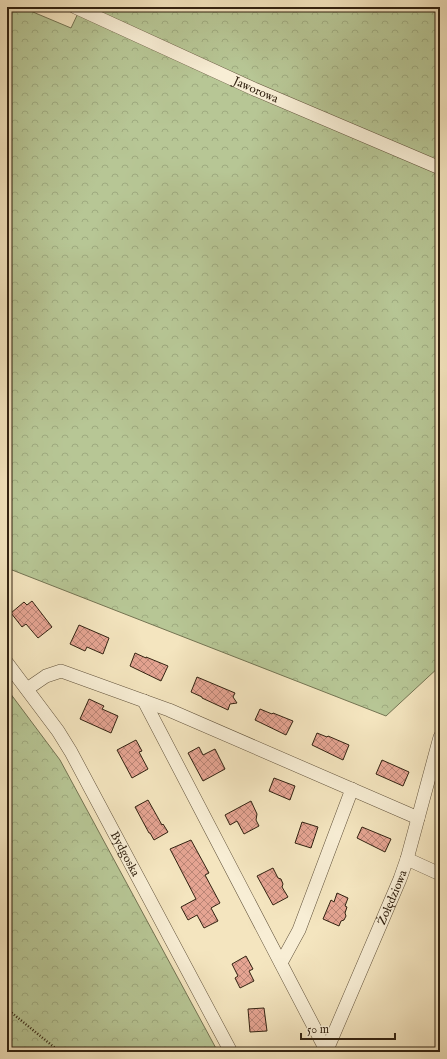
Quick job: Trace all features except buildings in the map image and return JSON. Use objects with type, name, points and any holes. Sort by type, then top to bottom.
[{"type":"street","name":"Jaworowa","points":[[75,7],[254,89],[440,168]]},
{"type":"street","name":"Bydgoska","points":[[7,663],[58,731],[71,752],[231,1052]]},
{"type":"street","points":[[27,689],[46,676],[61,671],[169,710],[418,818]]},
{"type":"street","points":[[144,701],[326,1051]]},
{"type":"street","name":"Żołędziowa","points":[[326,1051],[400,879],[407,859],[440,737]]},
{"type":"street","points":[[281,963],[299,930],[352,789]]},
{"type":"street","points":[[407,859],[440,874]]},
{"type":"path","points":[[7,1009],[60,1052]]},
{"type":"green space","points":[[7,7],[21,7],[71,28],[81,7],[440,7],[440,178],[435,185],[440,186],[440,666],[386,716],[7,568]]},
{"type":"green space","points":[[7,689],[60,760],[218,1052],[7,1052]]}]
